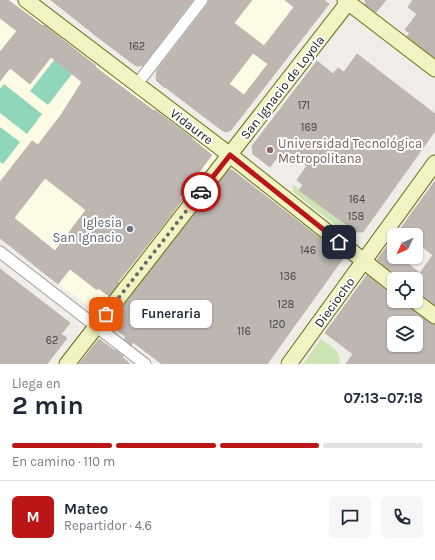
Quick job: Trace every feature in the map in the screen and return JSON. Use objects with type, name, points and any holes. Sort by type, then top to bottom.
[{"type":"street","name":"Vidaurre","points":[[26,0],[230,155],[387,280]]},
{"type":"street","points":[[137,84],[202,0]]},
{"type":"street","points":[[348,1],[435,69]]},
{"type":"street","name":"San Ignacio de Loyola","points":[[67,364],[348,1]]},
{"type":"street","name":"Dieciocho","points":[[289,364],[435,163]]},
{"type":"street","points":[[0,252],[145,364]]},
{"type":"street","points":[[423,307],[435,316]]},
{"type":"shaded area","points":[[0,0],[14,0],[214,152],[215,159],[96,312],[0,239]]},
{"type":"shaded area","points":[[252,0],[324,0],[329,4],[249,107],[197,70]]},
{"type":"green space","points":[[54,60],[72,74],[48,105],[30,91]]},
{"type":"green space","points":[[4,84],[42,114],[27,134],[0,113],[0,89]]},
{"type":"green space","points":[[0,127],[20,142],[3,164],[0,162]]},
{"type":"green space","points":[[293,185],[356,232],[347,234],[293,192]]},
{"type":"green space","points":[[321,339],[335,349],[340,359],[339,364],[303,364]]},
{"type":"building","points":[[0,0],[8,0],[43,26],[44,25],[96,66],[95,67],[154,111],[155,110],[212,155],[179,198],[182,200],[118,282],[119,283],[109,296],[98,288],[97,290],[70,269],[58,284],[0,238],[0,182],[32,141],[38,145],[61,115],[82,82],[51,57],[30,84],[10,68],[0,81],[0,52],[17,31],[0,18]],"holes":[[[45,178],[86,210],[55,251],[14,218]]]},
{"type":"building","points":[[51,0],[193,0],[143,65],[136,66]]},
{"type":"building","points":[[209,0],[252,0],[234,23],[264,46],[294,7],[285,0],[324,0],[329,4],[231,130],[227,132],[223,131],[165,88],[157,81],[156,78],[157,70],[208,4]],"holes":[[[253,53],[268,64],[244,95],[229,84]]]},
{"type":"building","points":[[365,0],[386,0],[376,12],[366,5]]},
{"type":"building","points":[[413,0],[435,0],[435,58],[407,36],[410,33],[405,30],[417,14],[408,7]]},
{"type":"building","points":[[357,54],[435,114],[435,131],[363,232],[356,232],[299,190],[303,185],[297,180],[307,166],[289,152],[286,156],[281,152],[270,167],[253,154],[252,146],[317,61],[333,74],[338,68],[344,72]]},
{"type":"building","points":[[229,170],[232,170],[344,257],[267,364],[162,364],[133,342],[131,345],[124,339],[126,337],[113,327],[112,320]]},
{"type":"building","points":[[435,181],[435,305],[423,296],[423,272],[421,272],[433,255],[423,247],[423,228],[401,228]]},
{"type":"building","points":[[387,246],[387,264],[408,264],[419,272],[392,272],[377,260]]},
{"type":"building","points":[[0,269],[70,323],[61,334],[67,338],[47,364],[0,364]]},
{"type":"building","points":[[367,275],[387,291],[387,308],[410,308],[421,316],[387,316],[387,352],[423,352],[423,318],[435,325],[435,364],[346,364],[353,354],[325,333]]},
{"type":"building","points":[[99,339],[115,351],[116,350],[130,364],[79,364]]},
{"type":"way so far","points":[[106,314],[201,192]]},
{"type":"place","name":"Universidad Tecnológica Metropolitana","points":[[270,150]]},
{"type":"place","name":"Iglesia San Ignacio","points":[[130,229]]},
{"type":"place","name":"Funeraria","points":[[106,314]]},
{"type":"route","points":[[201,192],[230,155],[339,242]]}]
